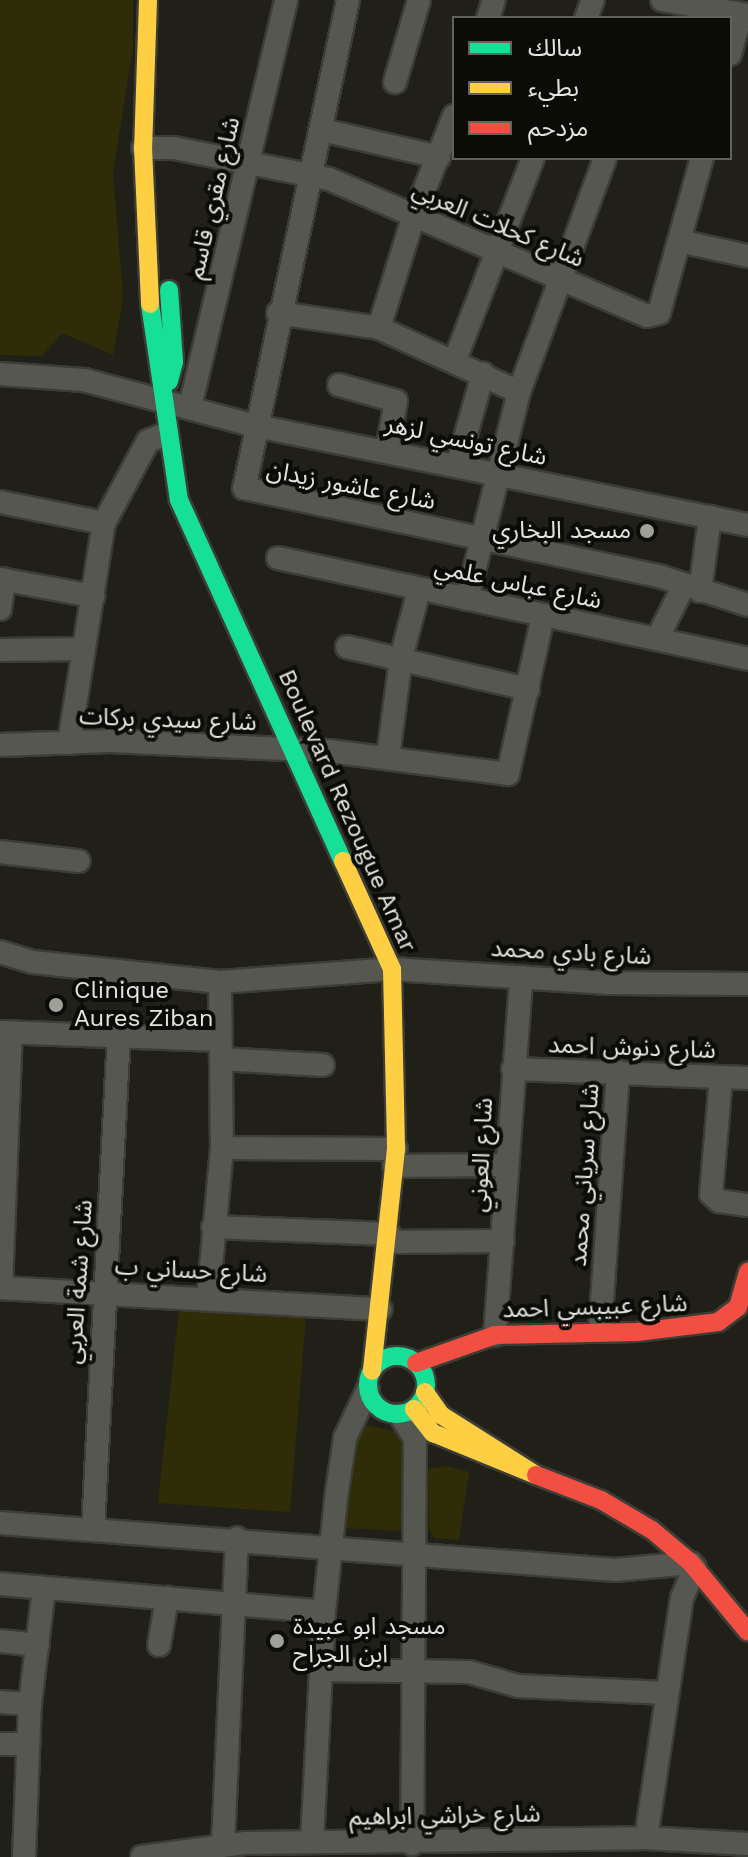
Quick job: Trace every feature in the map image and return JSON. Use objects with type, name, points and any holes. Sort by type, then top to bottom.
[{"type":"main road","points":[[148,0],[152,148]]},
{"type":"main road","points":[[152,148],[163,0]]},
{"type":"main road","name":"Boulevard Rezougue Amar","points":[[152,148],[151,337],[176,402]]},
{"type":"main road","name":"Boulevard Rezougue Amar","points":[[152,148],[174,352],[176,402],[165,434],[179,500],[392,969],[395,1158],[389,1238],[370,1380]]},
{"type":"main road","name":"شارع عبيبسي احمد","points":[[410,1360],[495,1335],[693,1329],[724,1320],[738,1307],[748,1271]]},
{"type":"main road","points":[[380,1309],[387,1336],[410,1360],[425,1392],[441,1415],[536,1475]]},
{"type":"main road","points":[[410,1360],[386,1358],[370,1380],[375,1405],[407,1412],[433,1433],[601,1500],[652,1530],[693,1566],[748,1632]]},
{"type":"main road","points":[[407,1412],[425,1392]]},
{"type":"street","name":"شارع مقري قاسم","points":[[176,402],[250,163],[286,0]]},
{"type":"street","name":"شارع عاشور زيدان","points":[[348,0],[242,485],[247,491],[692,588],[748,605]]},
{"type":"street","points":[[395,82],[419,0]]},
{"type":"street","points":[[663,0],[745,14],[732,49]]},
{"type":"street","points":[[379,328],[413,218],[452,121]]},
{"type":"street","points":[[322,130],[439,157]]},
{"type":"street","name":"شارع كحلات العربي","points":[[152,148],[312,173],[560,280],[654,316],[701,160]]},
{"type":"street","points":[[455,360],[494,251],[532,160]]},
{"type":"street","points":[[467,599],[519,392],[604,160]]},
{"type":"street","points":[[679,241],[748,256]]},
{"type":"street","points":[[278,313],[379,328],[455,360],[519,392]]},
{"type":"street","name":"شارع تونسي لزهر","points":[[0,374],[84,380],[176,402],[256,426],[748,525]]},
{"type":"street","points":[[457,466],[483,374]]},
{"type":"street","points":[[339,385],[396,401],[387,450]]},
{"type":"street","points":[[69,743],[104,523],[148,441],[165,434]]},
{"type":"street","points":[[0,502],[104,523]]},
{"type":"street","points":[[657,639],[692,588],[710,517]]},
{"type":"street","name":"شارع عباس علمي","points":[[278,558],[748,659]]},
{"type":"street","points":[[0,609],[2,579],[93,596]]},
{"type":"street","points":[[388,757],[401,658],[419,590]]},
{"type":"street","name":"شارع سيدي بركات","points":[[0,745],[69,743],[291,749],[388,757],[508,774],[543,616]]},
{"type":"street","points":[[347,647],[528,689]]},
{"type":"street","points":[[0,650],[84,649]]},
{"type":"street","points":[[0,852],[78,861]]},
{"type":"street","name":"شارع بادي محمد","points":[[0,952],[33,962],[220,982],[392,969],[521,977],[748,984]]},
{"type":"street","name":"شارع العوني","points":[[495,1335],[521,977]]},
{"type":"street","points":[[208,1299],[222,1148],[220,982]]},
{"type":"street","points":[[0,1288],[6,1033],[119,1039],[323,1065]]},
{"type":"street","name":"شارع شمة العربي","points":[[93,1529],[103,1293],[119,1039]]},
{"type":"street","name":"شارع دنوش احمد","points":[[513,1069],[748,1078]]},
{"type":"street","name":"شارع سرياني محمد","points":[[600,1330],[618,1072]]},
{"type":"street","points":[[721,1078],[711,1194],[719,1201],[748,1205]]},
{"type":"street","points":[[222,1148],[506,1165]]},
{"type":"street","points":[[213,1227],[389,1238],[503,1241]]},
{"type":"street","name":"شارع حساني ب","points":[[0,1288],[380,1309]]},
{"type":"street","points":[[312,1842],[324,1612],[345,1438],[370,1380]]},
{"type":"street","points":[[407,1412],[415,1438],[412,1844]]},
{"type":"street","points":[[0,1523],[237,1538],[415,1557],[615,1570],[693,1566],[682,1598],[646,1838]]},
{"type":"street","points":[[223,1845],[237,1538]]},
{"type":"street","points":[[0,1584],[234,1601],[324,1612]]},
{"type":"street","points":[[24,1857],[27,1744],[44,1588]]},
{"type":"street","points":[[159,1645],[167,1598]]},
{"type":"street","points":[[0,1641],[38,1645]]},
{"type":"street","points":[[322,1670],[469,1672],[518,1686],[666,1693]]},
{"type":"street","points":[[0,1702],[30,1704]]},
{"type":"street","points":[[0,1744],[27,1744]]},
{"type":"street","name":"شارع خراشي ابراهيم","points":[[142,1857],[223,1845],[247,1850],[312,1842],[484,1849],[582,1848],[646,1838],[720,1850],[748,1844]]},
{"type":"shaded area","points":[[0,0],[133,0],[133,48],[113,172],[123,298],[113,355],[62,333],[42,356],[0,355]]},
{"type":"shaded area","points":[[179,1309],[306,1315],[290,1512],[158,1503]]},
{"type":"shaded area","points":[[366,1425],[399,1432],[403,1443],[401,1531],[342,1528],[353,1435]]},
{"type":"shaded area","points":[[447,1466],[469,1472],[459,1540],[434,1538],[429,1529],[428,1469]]},
{"type":"traffic: fast","points":[[169,290],[174,362],[169,381]]},
{"type":"traffic: fast","points":[[150,304],[179,500],[343,861]]},
{"type":"traffic: fast","points":[[397,1356],[408,1358],[417,1365],[424,1374],[426,1385],[424,1396],[417,1405],[408,1412],[397,1414],[386,1412],[377,1405],[370,1396],[368,1385],[370,1374],[377,1365],[386,1358],[397,1356]]},
{"type":"traffic: slow","points":[[148,0],[143,148],[150,304]]},
{"type":"traffic: slow","points":[[343,861],[392,969],[396,1149],[372,1371]]},
{"type":"traffic: slow","points":[[414,1409],[433,1433],[536,1475],[441,1415],[425,1392]]},
{"type":"traffic: jam","points":[[416,1363],[495,1335],[637,1332],[718,1322],[738,1307],[748,1271]]},
{"type":"traffic: jam","points":[[536,1475],[601,1500],[652,1530],[691,1563],[748,1632]]},
{"type":"place","name":"مسجد البخاري","points":[[647,531]]},
{"type":"place","name":"Clinique Aures Ziban","points":[[56,1005]]},
{"type":"place","name":"مسجد ابو عبيدة ابن الجراح","points":[[277,1641]]}]
